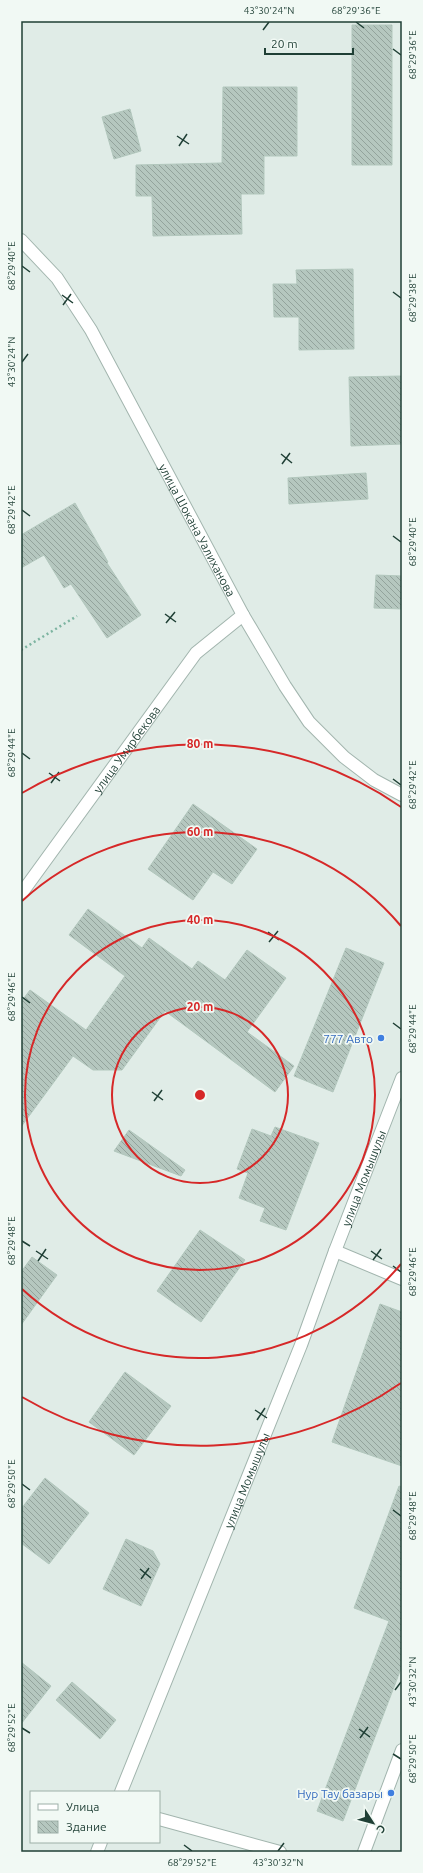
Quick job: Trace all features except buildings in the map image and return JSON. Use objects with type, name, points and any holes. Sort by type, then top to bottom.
[{"type":"street","name":"улица Шокана Уалиханова","points":[[21,240],[57,278],[91,330],[242,614],[285,686],[309,722],[344,757],[374,780],[402,795]]},
{"type":"street","name":"улица Умирбекова","points":[[21,894],[196,653],[242,614]]},
{"type":"street","name":"улица Момышулы","points":[[122,1791],[301,1345],[335,1251],[402,1078]]},
{"type":"street","points":[[335,1251],[402,1279]]},
{"type":"street","points":[[364,1852],[402,1750]]},
{"type":"street","points":[[160,1820],[280,1852]]},
{"type":"path","points":[[21,650],[77,616]]},
{"type":"place","name":"777 Авто","points":[[381,1038]]},
{"type":"place","name":"Нур Тау базары","points":[[391,1793]]}]
